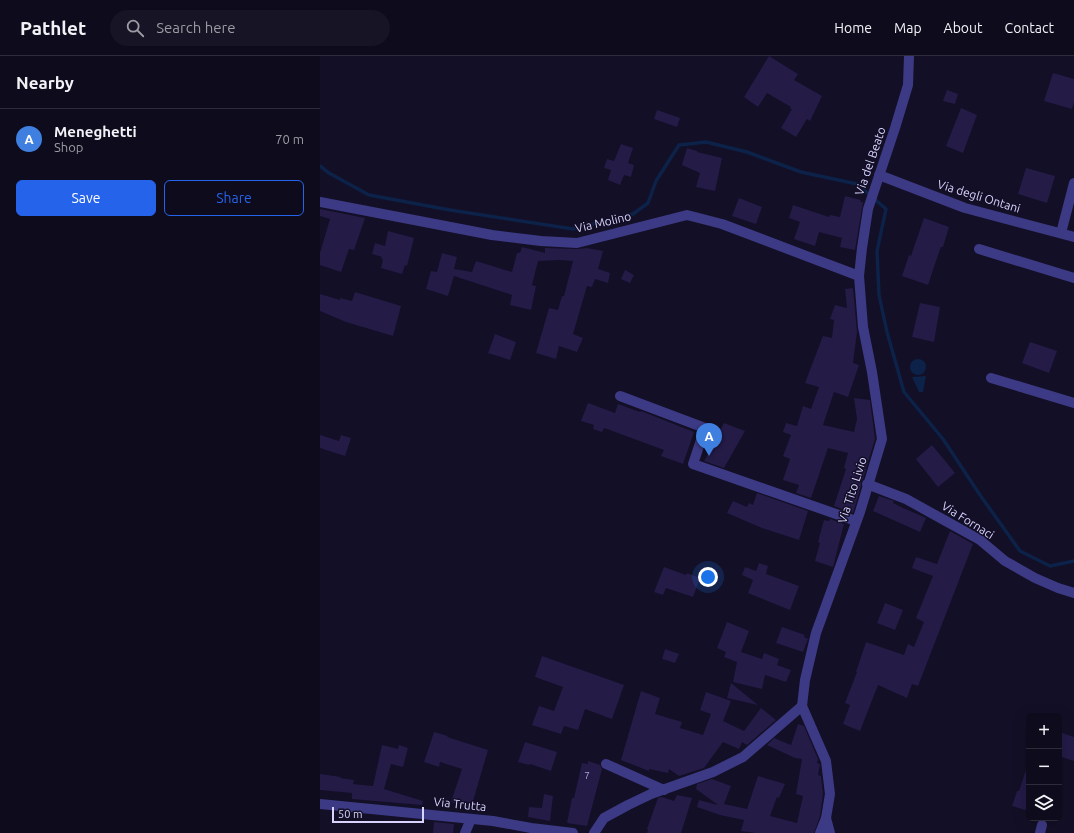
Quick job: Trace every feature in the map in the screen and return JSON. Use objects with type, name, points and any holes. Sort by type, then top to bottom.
[{"type":"street","name":"Via del Beato","points":[[859,276],[868,209],[908,86],[909,56]]},
{"type":"street","name":"Via degli Ontani","points":[[879,175],[965,208],[1074,237]]},
{"type":"street","points":[[1062,233],[1074,183]]},
{"type":"street","name":"Via Molino","points":[[320,202],[492,235],[541,241],[577,243],[687,215],[722,224],[859,276]]},
{"type":"street","points":[[979,250],[1074,278]]},
{"type":"street","name":"Via Tito Livio","points":[[802,706],[805,680],[816,633],[856,521],[882,439],[863,327],[859,276]]},
{"type":"street","points":[[991,378],[1074,403]]},
{"type":"street","points":[[620,396],[705,428],[693,464],[856,521]]},
{"type":"street","name":"Via Fornaci","points":[[867,484],[906,499],[950,523],[980,540],[1005,561],[1035,578],[1074,593]]},
{"type":"street","points":[[594,833],[604,818],[651,794],[714,772],[743,757],[802,706],[826,761],[830,794],[826,818],[820,833]]},
{"type":"street","points":[[606,764],[664,790]]},
{"type":"street","name":"Via Trutta","points":[[320,804],[493,821],[531,828],[573,833]]},
{"type":"street","points":[[826,818],[830,833]]},
{"type":"street","points":[[465,833],[471,819]]},
{"type":"water","points":[[918,359],[924,361],[926,367],[924,373],[918,375],[912,373],[910,367],[912,361]]},
{"type":"water","points":[[926,376],[923,392],[919,392],[912,377]]},
{"type":"building","points":[[769,56],[798,74],[794,80],[822,96],[810,121],[807,119],[796,137],[781,128],[792,109],[790,109],[791,107],[767,93],[758,107],[744,97]]},
{"type":"building","points":[[1053,73],[1074,79],[1074,102],[1072,109],[1044,101]]},
{"type":"building","points":[[947,90],[958,94],[955,104],[943,101]]},
{"type":"building","points":[[961,108],[977,115],[963,153],[946,146]]},
{"type":"building","points":[[657,110],[680,118],[677,127],[654,119]]},
{"type":"building","points":[[621,144],[633,148],[628,163],[634,165],[631,177],[624,175],[620,185],[608,180],[611,170],[604,168],[607,159],[614,161]]},
{"type":"building","points":[[687,148],[722,158],[715,191],[696,187],[700,173],[682,165]]},
{"type":"building","points":[[1026,168],[1055,176],[1047,203],[1018,194]]},
{"type":"building","points":[[845,196],[861,200],[860,202],[863,202],[855,250],[840,247],[842,238],[819,232],[815,246],[794,239],[800,222],[789,218],[793,205],[829,217],[830,215],[840,217]]},
{"type":"building","points":[[739,198],[762,207],[756,224],[732,216]]},
{"type":"building","points":[[320,209],[365,218],[354,250],[349,249],[341,272],[320,265],[320,253],[330,219],[320,216]]},
{"type":"building","points":[[924,218],[949,227],[928,285],[902,276],[909,255],[911,256]]},
{"type":"building","points":[[388,231],[414,238],[407,266],[405,265],[402,274],[381,268],[382,257],[372,254],[375,243],[385,246]]},
{"type":"building","points":[[522,247],[545,253],[545,248],[587,248],[603,251],[598,269],[610,273],[608,283],[595,279],[592,287],[587,286],[573,334],[583,338],[577,352],[559,346],[556,359],[536,353],[549,308],[558,310],[562,296],[564,296],[573,261],[538,261],[532,285],[536,286],[531,310],[510,305],[512,295],[454,276],[448,296],[426,289],[431,271],[437,272],[442,253],[457,257],[454,269],[472,272],[476,261],[512,272],[517,253],[520,253]]},
{"type":"building","points":[[625,270],[634,275],[630,283],[621,279]]},
{"type":"building","points":[[853,288],[857,332],[853,363],[859,365],[848,397],[834,392],[823,425],[854,432],[857,419],[854,398],[870,400],[875,439],[853,513],[834,506],[846,469],[844,468],[848,453],[828,448],[811,498],[796,493],[799,485],[783,480],[790,459],[783,456],[791,435],[783,432],[786,423],[797,426],[803,406],[811,409],[819,387],[805,383],[823,336],[832,338],[834,320],[830,319],[835,305],[847,308],[845,289]]},
{"type":"building","points":[[355,292],[401,306],[393,336],[346,322],[320,311],[320,294],[340,300],[340,298],[352,301]]},
{"type":"building","points":[[920,303],[940,307],[934,342],[912,337]]},
{"type":"building","points":[[495,334],[516,342],[510,360],[488,353]]},
{"type":"building","points":[[1030,342],[1057,351],[1049,373],[1022,363]]},
{"type":"building","points":[[588,403],[615,413],[618,404],[640,412],[641,411],[694,432],[683,464],[661,456],[664,450],[604,428],[602,432],[593,429],[594,425],[581,421]]},
{"type":"building","points":[[724,423],[745,431],[724,468],[704,461]]},
{"type":"building","points":[[320,435],[339,441],[341,435],[351,438],[345,456],[320,448]]},
{"type":"building","points":[[932,445],[955,473],[938,487],[916,459]]},
{"type":"building","points":[[757,493],[808,511],[799,540],[762,528],[727,513],[733,501],[747,507],[749,503],[753,505]]},
{"type":"building","points":[[879,496],[894,501],[893,503],[926,518],[920,532],[873,511]]},
{"type":"building","points":[[830,519],[844,524],[833,567],[815,561],[824,520],[829,521]]},
{"type":"building","points":[[950,531],[973,544],[918,686],[912,684],[907,698],[878,685],[860,731],[843,724],[850,705],[845,703],[857,672],[866,642],[904,655],[908,644],[914,647],[924,622],[916,618],[933,576],[912,568],[916,557],[937,564]]},
{"type":"building","points":[[759,563],[768,566],[766,574],[799,586],[790,610],[748,593],[753,580],[742,575],[745,567],[756,571]]},
{"type":"building","points":[[664,567],[686,575],[687,573],[700,578],[693,597],[666,588],[663,595],[654,592]]},
{"type":"building","points":[[885,603],[903,610],[895,630],[877,623]]},
{"type":"building","points":[[727,622],[749,631],[741,652],[762,659],[764,653],[779,659],[777,665],[791,670],[786,682],[765,675],[762,689],[733,682],[737,662],[724,657],[726,652],[717,648]]},
{"type":"building","points":[[782,627],[805,635],[804,637],[808,639],[803,652],[776,643]]},
{"type":"building","points":[[665,649],[679,654],[675,663],[662,659]]},
{"type":"building","points":[[542,656],[624,685],[612,719],[585,709],[578,730],[564,726],[561,734],[532,725],[539,706],[554,711],[563,687],[535,677]]},
{"type":"building","points":[[731,683],[758,705],[727,698]]},
{"type":"building","points":[[641,691],[660,698],[655,714],[682,722],[680,728],[703,735],[711,714],[700,710],[706,692],[731,701],[723,721],[744,731],[761,708],[776,720],[747,745],[742,742],[739,749],[723,742],[704,768],[679,776],[669,769],[668,773],[649,769],[649,771],[621,760]]},
{"type":"building","points":[[798,724],[804,726],[818,759],[817,763],[820,764],[818,775],[821,776],[823,794],[820,816],[814,833],[756,833],[741,831],[744,820],[720,815],[697,807],[699,800],[718,805],[696,789],[697,784],[712,779],[731,786],[724,804],[747,809],[758,776],[785,784],[779,798],[777,797],[770,816],[797,823],[803,796],[796,794],[802,759],[795,758],[767,745],[774,738],[791,745]]},
{"type":"building","points":[[434,732],[488,750],[471,808],[451,802],[462,769],[440,762],[439,767],[424,762]]},
{"type":"building","points":[[1062,733],[1074,737],[1074,761],[1062,757]]},
{"type":"building","points":[[525,742],[557,752],[551,771],[530,764],[518,762]]},
{"type":"building","points":[[382,745],[398,749],[399,745],[408,748],[403,767],[391,764],[384,789],[423,801],[422,805],[352,799],[352,793],[320,790],[320,774],[354,780],[353,784],[373,786]]},
{"type":"building","points":[[588,761],[600,765],[602,769],[587,826],[567,823],[572,798],[574,798],[582,763],[588,764]]},
{"type":"building","points":[[1026,770],[1026,810],[1012,806],[1017,791],[1019,791]]},
{"type":"building","points":[[544,794],[553,796],[550,821],[528,817],[529,807],[542,808]]},
{"type":"building","points":[[677,795],[692,798],[681,833],[647,833],[658,798],[662,797],[674,801]]},
{"type":"building","points":[[434,822],[454,824],[453,833],[433,833]]},
{"type":"waterway","points":[[320,166],[329,173],[369,195],[450,210],[573,229],[633,214],[648,203],[656,181],[679,145],[706,142],[747,152],[801,172],[857,184],[886,209],[877,251],[879,295],[887,332],[904,392],[943,439],[980,495],[1020,551],[1050,566],[1074,561]]},
{"type":"place","name":"Meneghetti","points":[[709,456]]}]
